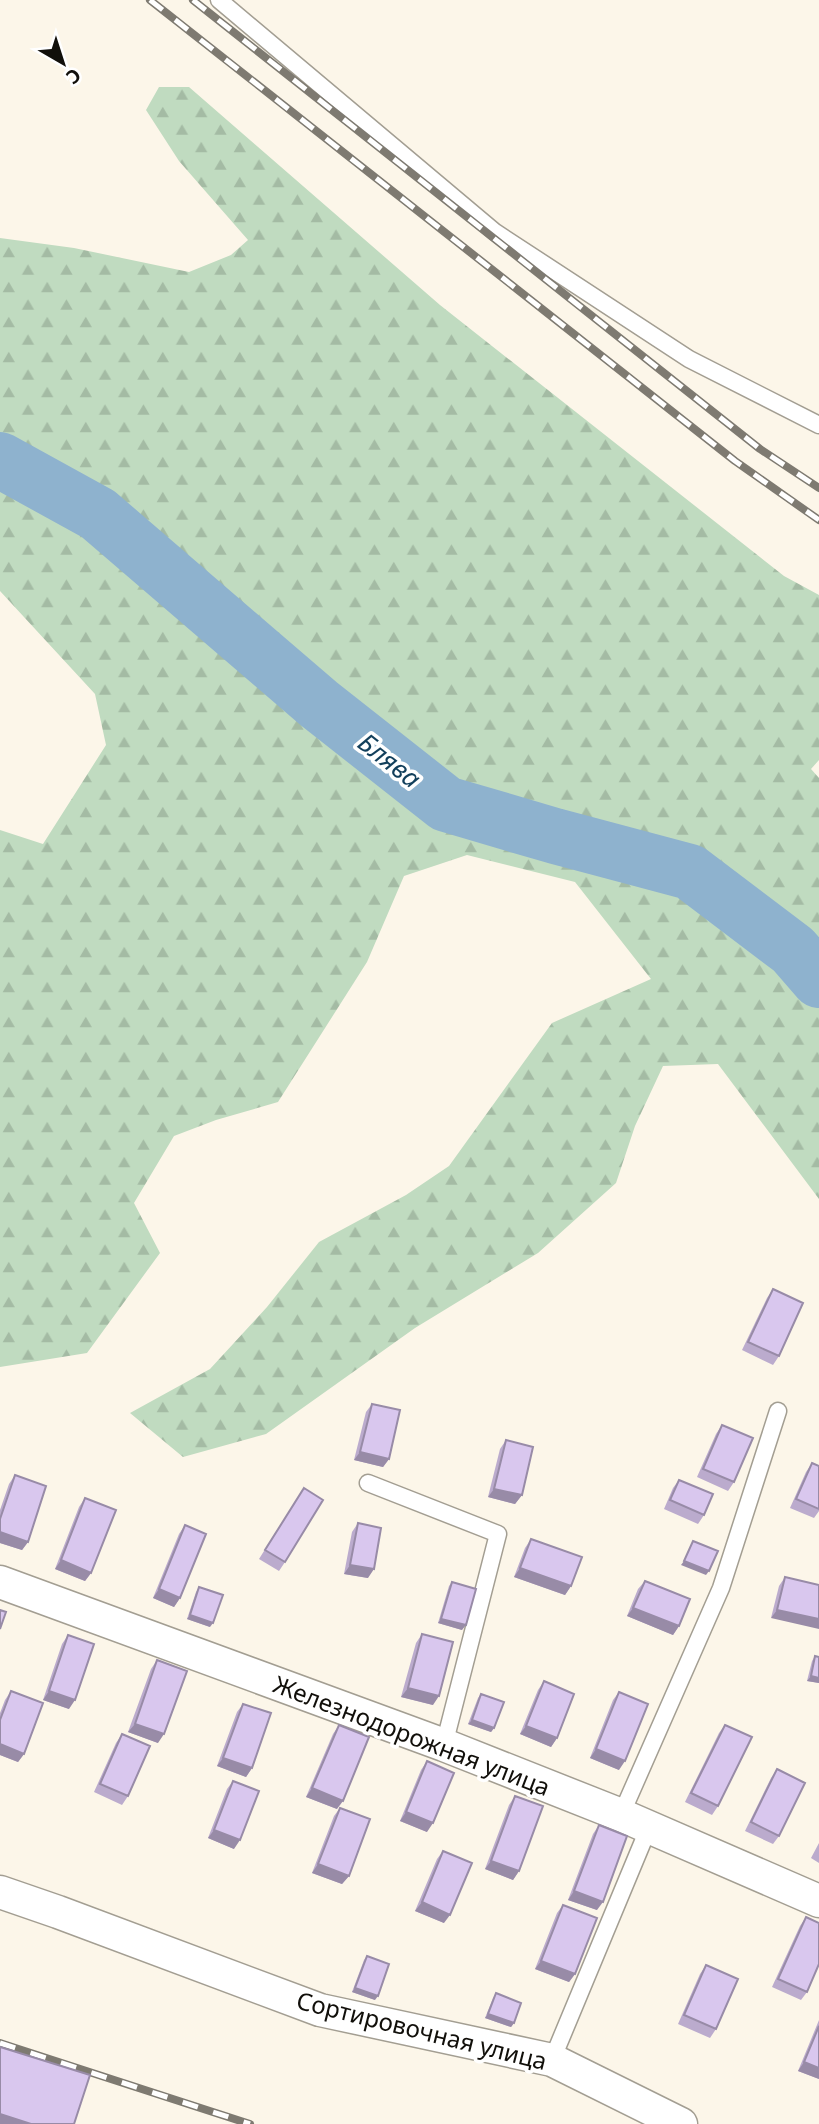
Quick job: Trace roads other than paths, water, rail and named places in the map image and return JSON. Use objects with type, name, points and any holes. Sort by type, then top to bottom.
[{"type":"street","name":"Железнодорожная улица","points":[[0,1582],[444,1745],[635,1821],[819,1901]]},
{"type":"street","name":"Сортировочная улица","points":[[0,1892],[320,2010],[552,2060],[681,2124]]},
{"type":"lane","points":[[219,0],[495,232],[689,359],[819,425]]},
{"type":"lane","points":[[552,2060],[635,1821],[721,1588],[778,1411]]},
{"type":"lane","points":[[368,1483],[499,1534],[444,1745]]},
{"type":"waterway","name":"Блява","points":[[0,460],[98,514],[319,704],[446,804],[690,872],[793,950],[819,980]]},
{"type":"railway","points":[[150,0],[735,461],[819,520]]},
{"type":"railway","points":[[193,0],[760,449],[819,488]]},
{"type":"railway","points":[[0,2043],[250,2124]]}]
